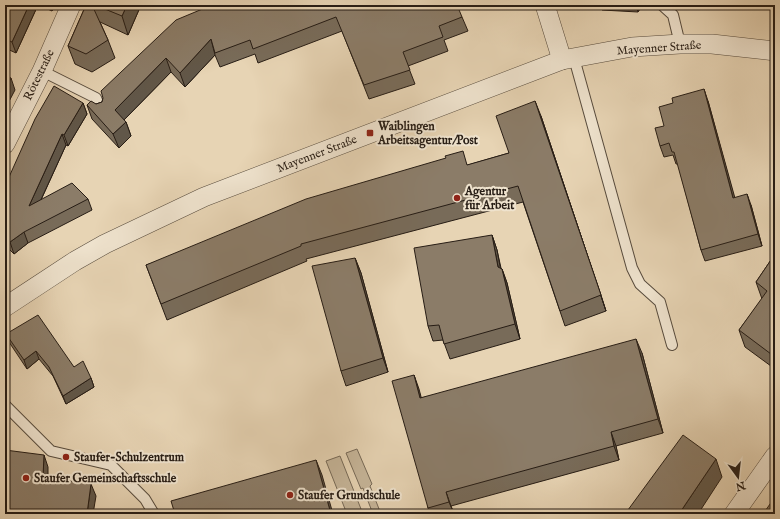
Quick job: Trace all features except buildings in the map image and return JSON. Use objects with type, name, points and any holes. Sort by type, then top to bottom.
[{"type":"street","name":"Rötestraße","points":[[5,144],[42,71],[71,5]]},
{"type":"street","points":[[545,5],[568,59]]},
{"type":"street","name":"Mayenner Straße","points":[[743,47],[775,40]]},
{"type":"street","name":"Mayenner Straße","points":[[5,307],[75,261],[105,244],[204,198],[568,59],[632,47],[680,44],[775,50]]},
{"type":"street","points":[[734,514],[775,456]]},
{"type":"lane","points":[[662,5],[673,15],[680,44]]},
{"type":"lane","points":[[568,59],[632,268],[640,284],[660,302],[672,345]]},
{"type":"lane","points":[[42,71],[96,98],[102,112]]},
{"type":"lane","points":[[5,405],[51,450],[111,465],[145,499],[154,514]]},
{"type":"shaded area","points":[[357,449],[372,484],[370,486],[381,514],[373,514],[363,488],[361,489],[346,453]]},
{"type":"shaded area","points":[[340,456],[363,514],[347,514],[326,461]]},
{"type":"place","name":"Waiblingen Arbeitsagentur/Post","points":[[370,133]]},
{"type":"place","name":"Agentur für Arbeit","points":[[457,198]]},
{"type":"place","name":"Staufer-Schulzentrum","points":[[66,457]]},
{"type":"place","name":"Staufer Gemeinschaftsschule","points":[[26,478]]},
{"type":"place","name":"Staufer Grundschule","points":[[290,495]]}]
